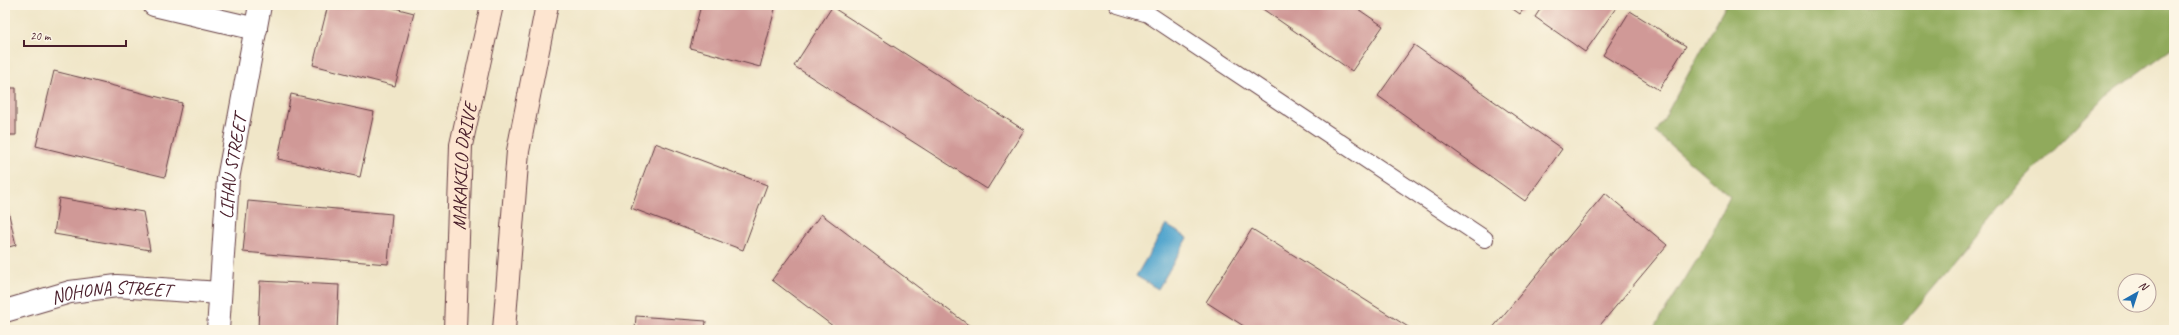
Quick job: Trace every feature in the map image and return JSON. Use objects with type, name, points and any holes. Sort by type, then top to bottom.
[{"type":"main road","name":"MAKAKILO DRIVE","points":[[455,330],[461,145],[492,5]]},
{"type":"main road","points":[[504,330],[518,151],[547,5]]},
{"type":"street","points":[[154,5],[256,29]]},
{"type":"street","name":"LIHAU STREET","points":[[218,330],[228,179],[260,5]]},
{"type":"street","name":"NOHONA STREET","points":[[5,311],[70,292],[117,286],[220,293]]},
{"type":"lane","points":[[1118,5],[1148,14],[1485,240]]},
{"type":"green space","points":[[1726,5],[2174,5],[2174,46],[2103,99],[2024,180],[1898,330],[1653,330],[1705,247],[1730,196],[1656,133]]},
{"type":"water","points":[[1166,225],[1188,238],[1158,289],[1136,276]]},
{"type":"building","points":[[328,5],[383,5],[414,13],[395,86],[313,65]]},
{"type":"building","points":[[701,5],[776,5],[760,67],[690,48]]},
{"type":"building","points":[[1257,5],[1352,5],[1383,26],[1352,71]]},
{"type":"building","points":[[1507,5],[1526,5],[1520,14]]},
{"type":"building","points":[[1543,5],[1618,5],[1585,52],[1535,17]]},
{"type":"building","points":[[832,7],[1024,130],[987,189],[794,66]]},
{"type":"building","points":[[1630,11],[1686,46],[1659,90],[1603,55]]},
{"type":"building","points":[[1414,45],[1562,149],[1525,201],[1378,96]]},
{"type":"building","points":[[54,71],[182,103],[165,177],[36,146]]},
{"type":"building","points":[[5,88],[16,88],[16,135],[5,135]]},
{"type":"building","points":[[291,94],[374,112],[360,177],[278,159]]},
{"type":"building","points":[[655,143],[767,185],[743,250],[631,208]]},
{"type":"building","points":[[1605,193],[1667,245],[1596,330],[1491,330]]},
{"type":"building","points":[[5,197],[16,245],[5,248]]},
{"type":"building","points":[[59,198],[143,212],[150,250],[54,234]]},
{"type":"building","points":[[248,201],[392,214],[388,264],[243,252]]},
{"type":"building","points":[[821,214],[975,330],[838,330],[772,280]]},
{"type":"building","points":[[1252,229],[1413,330],[1250,330],[1206,302]]},
{"type":"building","points":[[260,281],[339,285],[337,330],[258,330]]},
{"type":"building","points":[[636,316],[706,321],[705,330],[635,330]]}]
